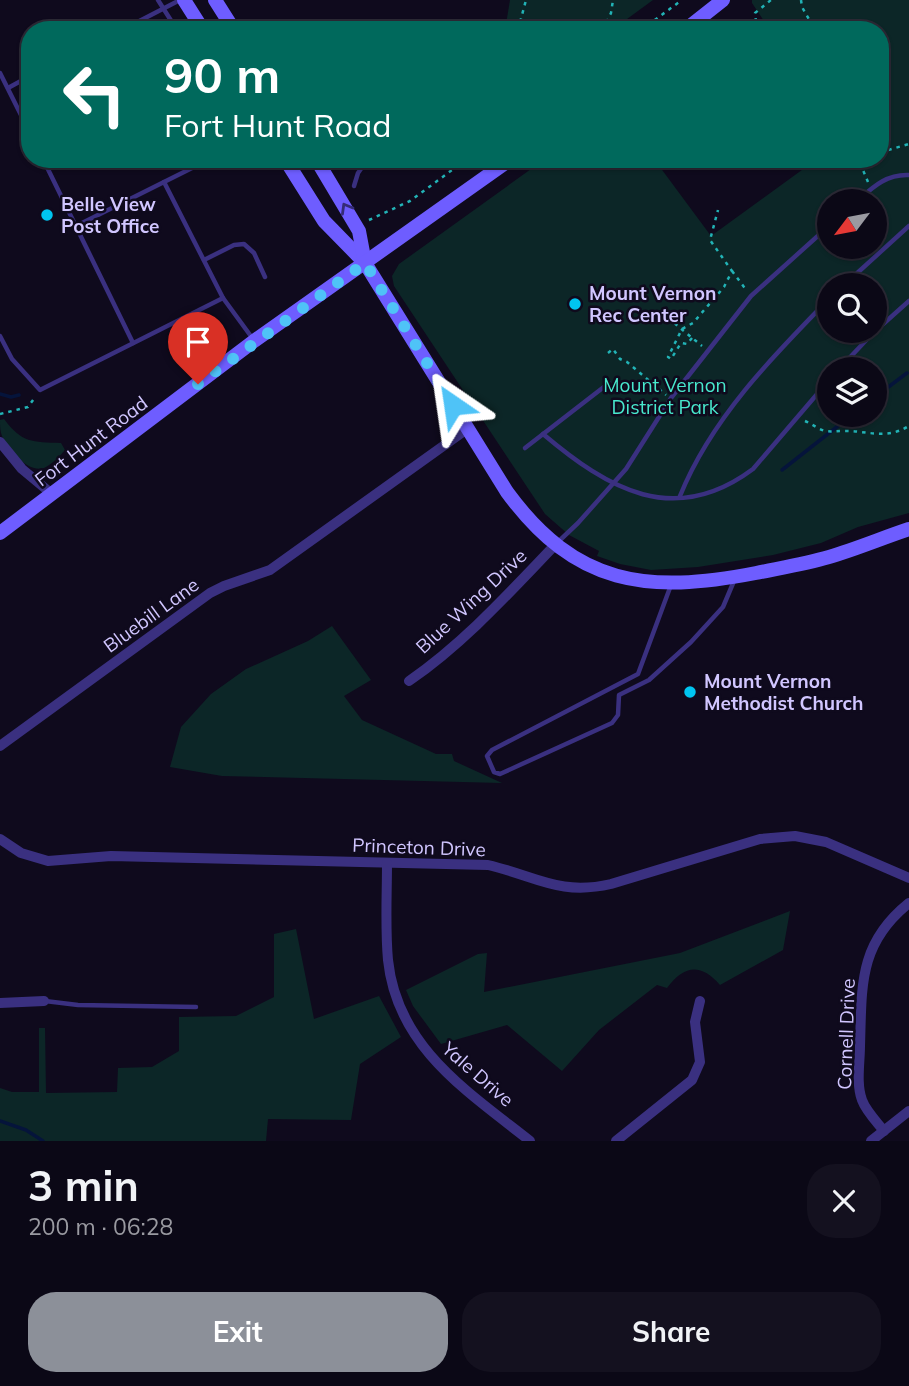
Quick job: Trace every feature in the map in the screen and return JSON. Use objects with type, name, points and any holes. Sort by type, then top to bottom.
[{"type":"main road","points":[[182,0],[197,21]]},
{"type":"main road","points":[[215,0],[228,21]]},
{"type":"main road","points":[[696,21],[723,0]]},
{"type":"main road","points":[[291,168],[324,221],[365,263],[467,429],[525,516],[555,545],[585,563],[613,575],[671,584],[736,577],[831,557],[909,529]]},
{"type":"main road","points":[[321,168],[357,228],[365,263]]},
{"type":"main road","name":"Fort Hunt Road","points":[[0,533],[254,341],[498,168]]},
{"type":"street","name":"Bluebill Lane","points":[[0,746],[210,593],[270,570],[467,429]]},
{"type":"street","points":[[0,442],[22,469],[52,494]]},
{"type":"street","name":"Blue Wing Drive","points":[[409,681],[497,606],[555,545]]},
{"type":"street","name":"Princeton Drive","points":[[0,839],[20,853],[48,861],[111,856],[488,865],[553,886],[587,888],[611,884],[760,839],[794,836],[826,842],[909,878]]},
{"type":"street","name":"Yale Drive","points":[[387,863],[388,961],[404,1016],[413,1033],[439,1066],[530,1141]]},
{"type":"street","name":"Cornell Drive","points":[[884,1131],[867,1110],[860,1092],[863,981],[868,958],[879,934],[891,918],[909,903]]},
{"type":"street","points":[[0,1003],[44,1001]]},
{"type":"street","points":[[616,1141],[692,1080],[700,1062],[695,1022],[700,1001]]},
{"type":"street","points":[[871,1141],[909,1111]]},
{"type":"lane","points":[[158,0],[171,21]]},
{"type":"lane","points":[[140,21],[182,0]]},
{"type":"lane","points":[[0,73],[21,115]]},
{"type":"lane","points":[[8,88],[21,81]]},
{"type":"lane","points":[[47,168],[133,343]]},
{"type":"lane","points":[[75,226],[192,168]]},
{"type":"lane","points":[[354,186],[362,168]]},
{"type":"lane","points":[[870,189],[884,179],[898,174],[909,175]]},
{"type":"lane","points":[[164,182],[223,298],[254,341]]},
{"type":"lane","points":[[857,273],[909,226]]},
{"type":"lane","points":[[555,545],[578,523],[637,453],[671,398],[751,296],[817,238]]},
{"type":"lane","points":[[204,260],[234,245],[244,244],[254,253],[265,277]]},
{"type":"lane","points":[[0,336],[12,359],[40,390],[223,298]]},
{"type":"lane","points":[[850,357],[909,301]]},
{"type":"lane","points":[[680,496],[699,455],[755,379],[817,312]]},
{"type":"lane","points":[[525,448],[609,383]]},
{"type":"lane","points":[[543,433],[596,475],[612,484],[647,495],[680,496],[710,492],[737,481],[765,456],[817,394]]},
{"type":"lane","points":[[671,584],[638,674],[492,750],[487,756],[494,772],[500,774],[612,723],[618,715],[619,695],[649,680],[691,642],[723,607],[736,577]]},
{"type":"lane","points":[[44,1001],[78,1005],[196,1007]]},
{"type":"path","points":[[520,21],[526,0]]},
{"type":"path","points":[[607,21],[613,0]]},
{"type":"path","points":[[653,21],[682,0]]},
{"type":"path","points":[[756,21],[755,13],[771,0]]},
{"type":"path","points":[[801,0],[811,21]]},
{"type":"path","points":[[889,150],[909,144]]},
{"type":"path","points":[[357,228],[377,215],[411,201],[455,168]]},
{"type":"path","points":[[865,168],[863,170],[870,189]]},
{"type":"path","points":[[718,210],[710,240],[751,296]]},
{"type":"path","points":[[692,338],[687,344],[681,343],[671,359],[668,357],[682,329],[694,323],[724,287],[732,271]]},
{"type":"path","points":[[668,318],[708,351]]},
{"type":"path","points":[[608,353],[613,349],[620,359],[671,398]]},
{"type":"path","points":[[0,414],[28,407],[40,390]]},
{"type":"path","points":[[798,416],[821,430],[834,432],[877,435],[898,433],[907,427],[909,429]]},
{"type":"green space","points":[[510,0],[653,0],[624,21],[506,21]]},
{"type":"green space","name":"Mount Vernon District Park","points":[[752,0],[909,0],[909,513],[858,527],[821,543],[773,555],[698,567],[651,570],[597,556],[599,551],[569,535],[545,514],[394,286],[392,276],[399,264],[532,168],[661,168],[711,236],[805,168],[889,168],[889,21],[764,21]]},
{"type":"green space","points":[[4,419],[22,437],[61,443],[65,450],[44,468],[31,467],[13,453],[1,434],[0,420]]},
{"type":"green space","points":[[332,626],[371,680],[344,696],[362,720],[436,754],[452,754],[454,761],[502,783],[222,776],[170,767],[181,727],[211,694],[246,669],[308,641]]},
{"type":"green space","points":[[790,911],[783,950],[720,985],[706,973],[693,970],[680,975],[667,988],[657,985],[599,1030],[562,1071],[507,1025],[441,1044],[413,1006],[406,990],[478,954],[487,953],[484,992],[680,953]]},
{"type":"green space","points":[[296,929],[314,1019],[379,996],[401,1037],[360,1064],[351,1120],[268,1119],[266,1141],[0,1141],[0,1088],[12,1092],[39,1092],[39,1028],[45,1028],[46,1093],[117,1092],[118,1068],[152,1067],[179,1051],[179,1017],[236,1016],[274,997],[274,934]]},
{"type":"waterway","points":[[887,388],[907,373]]},
{"type":"waterway","points":[[0,394],[11,397],[19,395]]},
{"type":"waterway","points":[[782,470],[837,427]]},
{"type":"waterway","points":[[0,1121],[26,1130],[43,1141]]},
{"type":"place","name":"Belle View Post Office","points":[[47,215]]},
{"type":"place","name":"Mount Vernon Rec Center","points":[[575,304]]},
{"type":"place","name":"Mount Vernon Methodist Church","points":[[690,692]]},
{"type":"route","points":[[198,384],[365,263],[453,405]]}]
